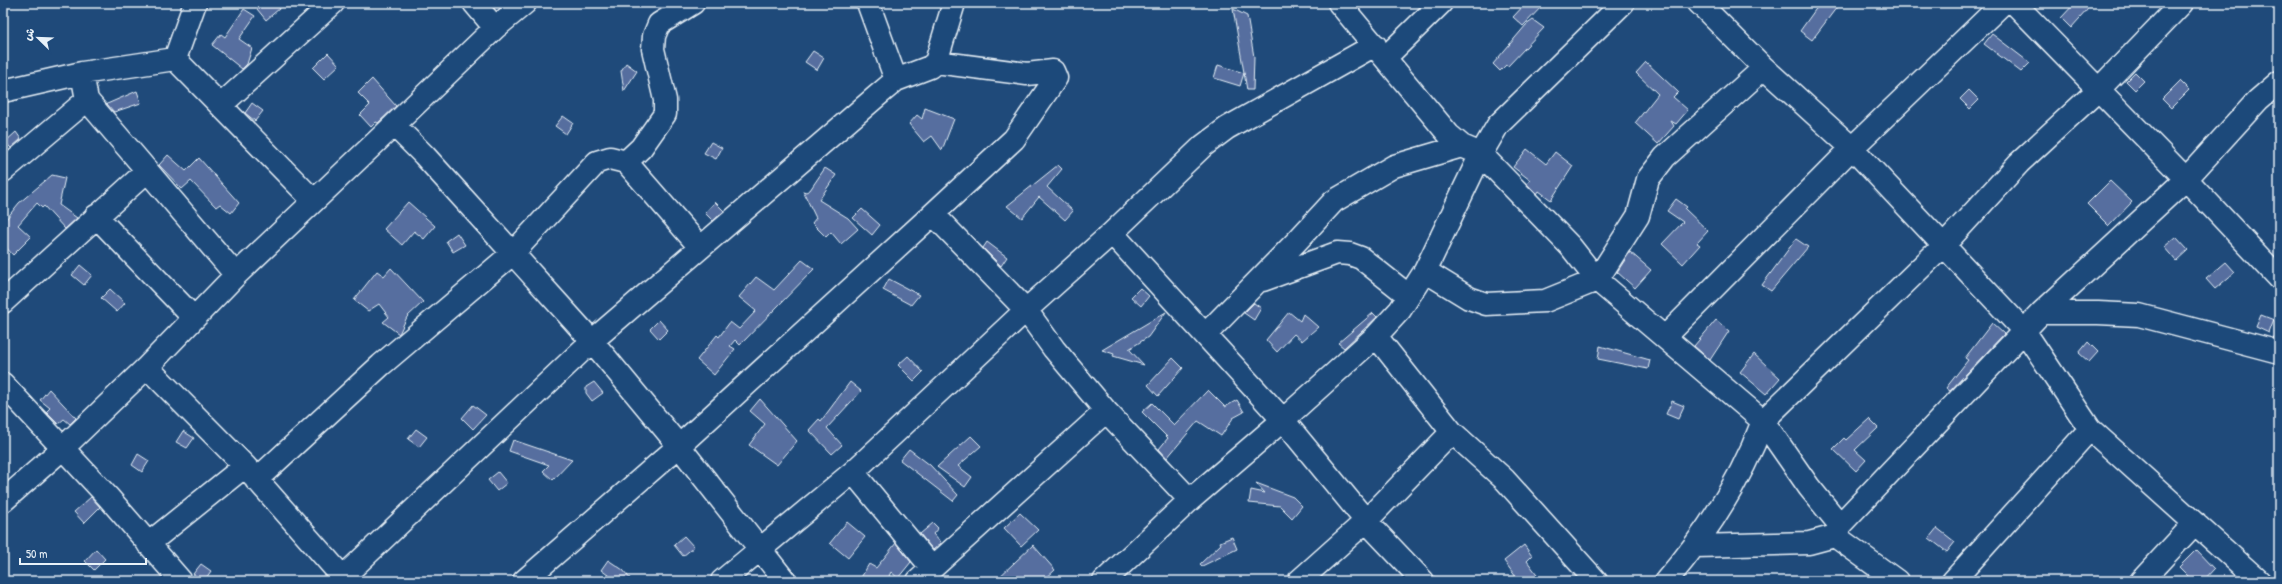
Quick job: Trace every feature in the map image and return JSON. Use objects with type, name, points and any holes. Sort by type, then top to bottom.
[{"type":"street","points":[[175,59],[195,3]]},
{"type":"street","points":[[220,105],[333,3]]},
{"type":"street","points":[[474,3],[495,28]]},
{"type":"street","points":[[5,496],[62,449],[147,367],[236,275],[495,28],[525,3]]},
{"type":"street","points":[[626,162],[641,148],[665,114],[664,100],[653,48],[654,36],[659,24],[693,3]]},
{"type":"street","points":[[868,3],[896,80]]},
{"type":"street","points":[[147,367],[251,473],[344,579],[592,341],[896,80],[930,67],[936,62],[954,3]]},
{"type":"street","points":[[1339,3],[1381,51],[1449,135],[1471,150],[1571,247],[1597,280],[1763,421],[1838,530],[1897,581]]},
{"type":"street","points":[[722,581],[758,548],[853,472],[1026,310],[1112,233],[1203,146],[1227,128],[1381,51],[1441,3]]},
{"type":"street","points":[[1104,581],[1190,500],[1283,420],[1376,336],[1400,310],[1425,271],[1471,150],[1623,3]]},
{"type":"street","points":[[1699,3],[1764,68],[1852,148],[2025,332],[2090,429],[2259,581]]},
{"type":"street","points":[[1665,337],[1852,148],[2003,3]]},
{"type":"street","points":[[2014,3],[2276,268]]},
{"type":"street","points":[[1666,581],[1696,546],[1749,457],[1763,421],[1943,246],[2019,163],[2099,89],[2182,3]]},
{"type":"street","points":[[3,91],[82,73],[175,59]]},
{"type":"street","points":[[175,59],[314,200]]},
{"type":"street","points":[[524,581],[679,446],[1014,139],[1056,78],[1053,71],[1027,74],[936,62]]},
{"type":"street","points":[[1425,271],[1470,298],[1486,304],[1546,301],[1597,280],[1638,216],[1648,179],[1665,157],[1764,68]]},
{"type":"street","points":[[82,73],[87,100],[236,275]]},
{"type":"street","points":[[1696,546],[1809,543],[1838,530],[2025,332],[2041,313],[2186,178],[2258,100],[2279,82]]},
{"type":"street","points":[[3,171],[87,100]]},
{"type":"street","points":[[394,125],[424,155],[592,341],[679,446],[785,581]]},
{"type":"street","points":[[1206,334],[1334,201],[1394,166],[1471,150]]},
{"type":"street","points":[[148,544],[251,473],[513,253],[597,162],[610,158],[626,162],[700,247]]},
{"type":"street","points":[[3,302],[147,171]]},
{"type":"street","points":[[933,214],[1026,310],[1054,349],[1106,411],[1190,500]]},
{"type":"street","points":[[96,216],[194,318]]},
{"type":"street","points":[[1112,233],[1206,334],[1283,420],[1366,521],[1423,581]]},
{"type":"street","points":[[1257,282],[1337,253],[1350,254],[1361,258],[1409,296]]},
{"type":"street","points":[[2041,313],[2098,312],[2139,315],[2279,352]]},
{"type":"street","points":[[1376,336],[1452,432],[1505,480],[1596,581]]},
{"type":"street","points":[[3,384],[108,497],[148,544],[173,578]]},
{"type":"street","points":[[853,472],[925,575],[1106,411]]},
{"type":"street","points":[[1953,581],[2090,429]]},
{"type":"street","points":[[1298,581],[1366,521],[1452,432]]},
{"type":"street","points":[[2141,581],[2195,523]]},
{"type":"building","points":[[264,3],[286,3],[266,20],[257,9]]},
{"type":"building","points":[[1526,3],[1545,3],[1523,26],[1513,17]]},
{"type":"building","points":[[1820,3],[1840,3],[1812,40],[1800,31]]},
{"type":"building","points":[[2075,3],[2081,3],[2088,9],[2071,28],[2061,18]]},
{"type":"building","points":[[244,9],[255,16],[239,39],[252,48],[247,64],[242,69],[212,45],[221,34],[225,37]]},
{"type":"building","points":[[1233,9],[1247,16],[1254,57],[1253,90],[1247,90]]},
{"type":"building","points":[[1533,20],[1544,28],[1508,66],[1506,65],[1500,71],[1493,64],[1526,25]]},
{"type":"building","points":[[1992,34],[2030,63],[2021,72],[1984,44]]},
{"type":"building","points":[[813,51],[824,58],[817,70],[805,62]]},
{"type":"building","points":[[328,53],[339,65],[324,79],[313,68]]},
{"type":"building","points":[[1646,62],[1678,92],[1673,97],[1688,110],[1676,124],[1671,121],[1674,126],[1658,144],[1635,123],[1658,94],[1636,73]]},
{"type":"building","points":[[626,63],[637,71],[624,91],[621,71]]},
{"type":"building","points":[[1218,65],[1244,73],[1240,86],[1214,78]]},
{"type":"building","points":[[2135,72],[2144,81],[2135,90],[2126,81]]},
{"type":"building","points":[[372,79],[396,106],[378,123],[376,122],[371,127],[360,115],[370,105],[358,93]]},
{"type":"building","points":[[2180,81],[2189,90],[2171,108],[2162,99]]},
{"type":"building","points":[[1969,90],[1979,100],[1970,109],[1960,99]]},
{"type":"building","points":[[137,91],[141,103],[114,112],[107,104]]},
{"type":"building","points":[[252,103],[263,111],[255,121],[245,113]]},
{"type":"building","points":[[925,108],[954,119],[942,150],[932,136],[924,142],[909,124],[917,115],[922,119]]},
{"type":"building","points":[[563,116],[573,123],[566,134],[555,126]]},
{"type":"building","points":[[16,132],[21,139],[11,148],[5,142]]},
{"type":"building","points":[[711,142],[722,148],[716,159],[704,153]]},
{"type":"building","points":[[1527,149],[1546,164],[1555,152],[1573,166],[1551,200],[1539,191],[1537,194],[1527,184],[1530,180],[1513,167]]},
{"type":"building","points":[[168,155],[186,171],[199,158],[239,203],[231,213],[220,204],[216,207],[191,181],[182,189],[159,165]]},
{"type":"building","points":[[1058,165],[1062,169],[1047,187],[1073,211],[1065,220],[1039,197],[1022,218],[1007,206]]},
{"type":"building","points":[[825,168],[836,175],[819,200],[848,218],[858,229],[841,244],[831,232],[826,237],[812,223],[816,218],[803,191],[806,192],[810,190]]},
{"type":"building","points":[[52,175],[65,178],[59,205],[77,218],[65,229],[44,206],[42,208],[37,203],[18,225],[31,237],[13,255],[3,244],[3,223],[19,203]]},
{"type":"building","points":[[2110,181],[2132,202],[2109,226],[2087,204]]},
{"type":"building","points":[[1676,199],[1687,207],[1685,209],[1708,231],[1697,243],[1700,245],[1683,264],[1662,244],[1683,222],[1667,211]]},
{"type":"building","points":[[408,202],[435,226],[424,239],[414,231],[402,245],[384,229]]},
{"type":"building","points":[[715,202],[724,211],[713,221],[705,213]]},
{"type":"building","points":[[862,209],[880,225],[872,235],[853,218]]},
{"type":"building","points":[[457,233],[465,245],[453,252],[446,241]]},
{"type":"building","points":[[2176,237],[2188,250],[2176,261],[2164,247]]},
{"type":"building","points":[[1796,239],[1808,247],[1771,291],[1762,285]]},
{"type":"building","points":[[987,242],[1007,257],[1001,266],[983,248]]},
{"type":"building","points":[[1630,252],[1651,270],[1635,288],[1617,272]]},
{"type":"building","points":[[802,260],[814,269],[740,345],[735,340],[730,346],[735,349],[714,375],[697,360],[717,335],[719,337],[730,322],[739,329],[756,311],[739,297],[756,277],[774,290]]},
{"type":"building","points":[[2226,262],[2235,272],[2215,289],[2206,279]]},
{"type":"building","points":[[80,265],[92,275],[84,285],[72,275]]},
{"type":"building","points":[[391,268],[423,302],[407,317],[399,334],[383,322],[389,317],[379,304],[368,311],[354,300],[377,271],[384,276]]},
{"type":"building","points":[[889,279],[919,295],[911,305],[883,290]]},
{"type":"building","points":[[1140,288],[1149,296],[1141,306],[1131,297]]},
{"type":"building","points":[[110,289],[125,303],[117,312],[101,298]]},
{"type":"building","points":[[1254,303],[1261,308],[1254,320],[1244,313]]},
{"type":"building","points":[[1166,312],[1148,337],[1129,349],[1144,365],[1113,356],[1114,354],[1102,350]]},
{"type":"building","points":[[1289,312],[1300,321],[1303,314],[1318,327],[1302,341],[1294,334],[1277,352],[1266,340]]},
{"type":"building","points":[[1373,313],[1377,317],[1344,348],[1338,343]]},
{"type":"building","points":[[2261,315],[2274,320],[2269,333],[2256,327]]},
{"type":"building","points":[[659,320],[668,330],[659,339],[650,329]]},
{"type":"building","points":[[1716,320],[1729,331],[1710,360],[1694,346]]},
{"type":"building","points":[[1992,323],[2004,334],[1950,391],[1946,388],[1968,360],[1965,358]]},
{"type":"building","points":[[2088,342],[2098,352],[2089,362],[2079,353]]},
{"type":"building","points":[[1600,346],[1650,360],[1648,369],[1598,359]]},
{"type":"building","points":[[1754,354],[1780,378],[1766,394],[1740,372]]},
{"type":"building","points":[[908,356],[923,372],[914,381],[898,365]]},
{"type":"building","points":[[1173,358],[1183,368],[1158,396],[1148,385]]},
{"type":"building","points":[[594,382],[603,393],[592,401],[586,393],[586,387]]},
{"type":"building","points":[[850,382],[861,391],[827,428],[842,445],[832,454],[809,430],[819,419],[821,421]]},
{"type":"building","points":[[49,389],[76,418],[70,424],[64,419],[58,424],[46,412],[50,408],[40,400]]},
{"type":"building","points":[[1208,390],[1225,407],[1237,400],[1244,412],[1233,418],[1221,436],[1198,421],[1167,458],[1159,449],[1168,438],[1142,412],[1152,403],[1174,425]]},
{"type":"building","points":[[760,399],[797,441],[777,465],[749,445],[765,424],[750,411]]},
{"type":"building","points":[[1672,401],[1684,406],[1678,419],[1666,414]]},
{"type":"building","points":[[473,405],[486,415],[473,429],[462,418]]},
{"type":"building","points":[[1869,419],[1878,428],[1855,450],[1866,460],[1856,471],[1833,449],[1844,438],[1846,440]]},
{"type":"building","points":[[416,429],[427,437],[419,447],[408,439]]},
{"type":"building","points":[[183,431],[194,438],[187,448],[176,442]]},
{"type":"building","points":[[971,436],[981,446],[958,466],[972,477],[965,487],[937,467]]},
{"type":"building","points":[[513,440],[572,460],[553,480],[543,471],[549,465],[509,451]]},
{"type":"building","points":[[909,449],[930,465],[958,495],[953,501],[900,460]]},
{"type":"building","points":[[138,454],[149,461],[142,472],[132,465]]},
{"type":"building","points":[[498,472],[507,483],[497,491],[488,480]]},
{"type":"building","points":[[1256,483],[1293,497],[1302,506],[1292,518],[1280,506],[1249,503],[1251,490],[1265,493]]},
{"type":"building","points":[[91,497],[100,507],[84,523],[74,512]]},
{"type":"building","points":[[1020,513],[1038,530],[1021,546],[1004,528]]},
{"type":"building","points":[[847,522],[865,537],[848,558],[830,543]]},
{"type":"building","points":[[933,523],[938,528],[933,534],[941,543],[933,550],[920,534]]},
{"type":"building","points":[[1937,528],[1955,542],[1947,552],[1929,538]]},
{"type":"building","points":[[684,536],[694,547],[683,556],[674,545]]},
{"type":"building","points":[[1232,537],[1237,549],[1202,566],[1200,564],[1221,544],[1220,542]]},
{"type":"building","points":[[896,543],[911,562],[898,578],[891,572],[889,576],[898,581],[859,581],[869,564],[876,568]]},
{"type":"building","points":[[1033,545],[1055,570],[1043,581],[995,581]]},
{"type":"building","points":[[1524,545],[1532,556],[1527,561],[1542,581],[1519,581],[1504,561]]},
{"type":"building","points":[[96,549],[105,559],[94,570],[85,561]]},
{"type":"building","points":[[2196,550],[2214,569],[2203,581],[2193,581],[2179,567]]},
{"type":"building","points":[[608,560],[623,570],[632,581],[616,581],[601,570]]},
{"type":"building","points":[[201,564],[211,571],[204,581],[193,574]]}]
